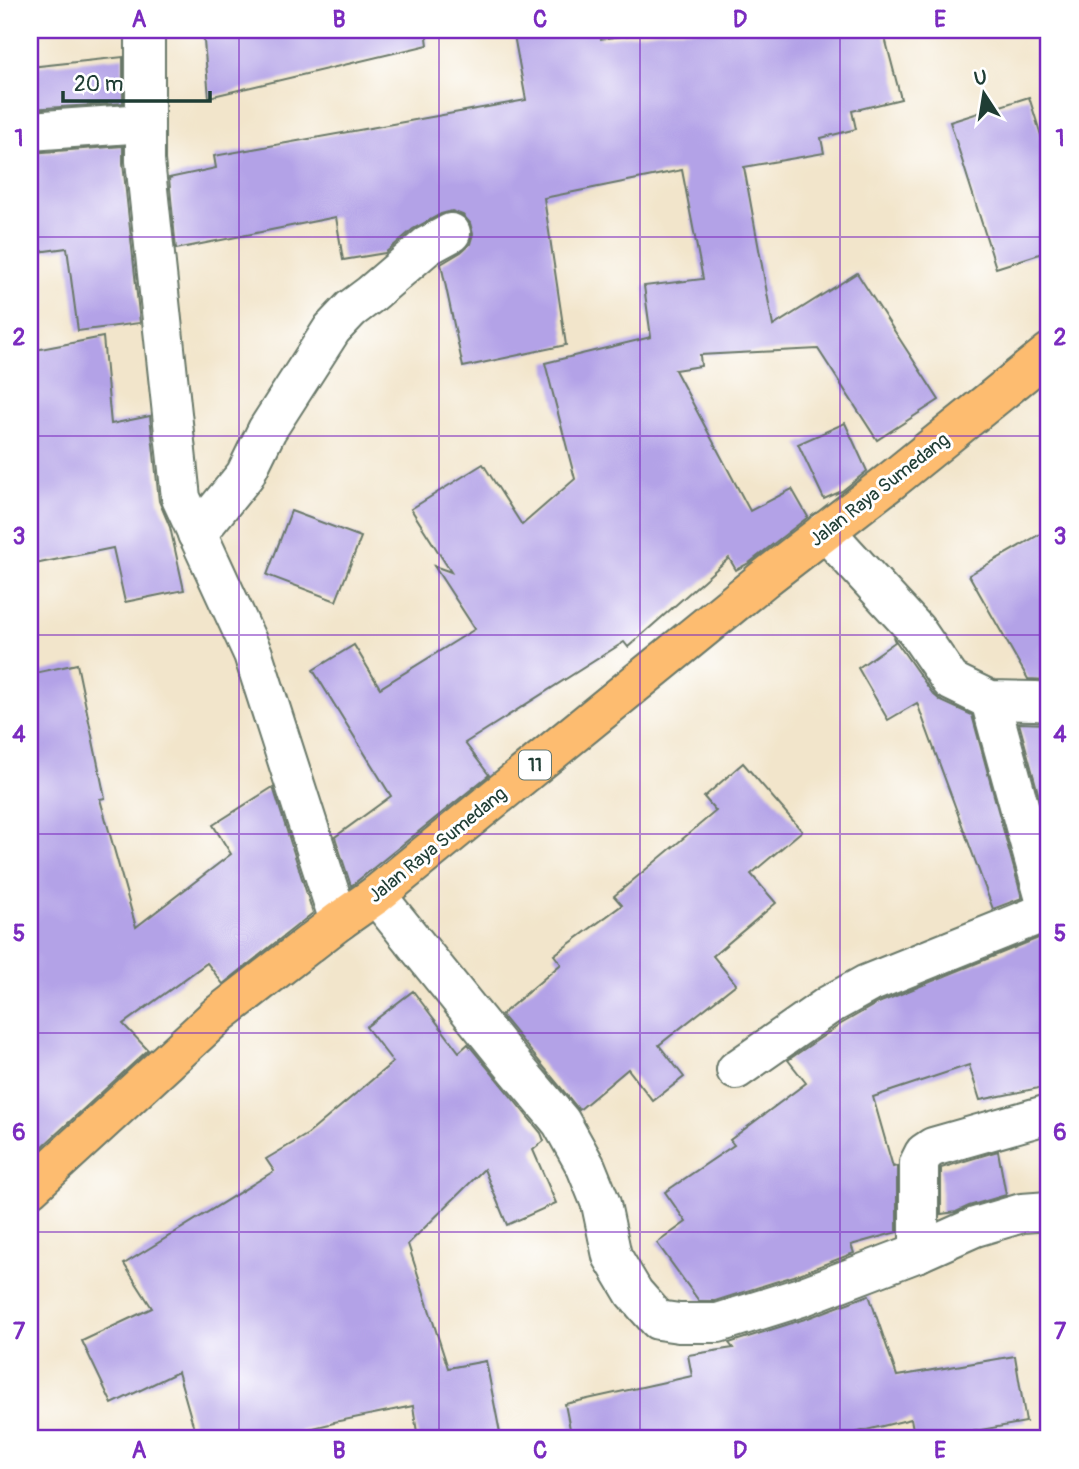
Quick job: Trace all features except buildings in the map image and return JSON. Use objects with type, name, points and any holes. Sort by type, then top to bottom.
[{"type":"highway","name":"Jalan Raya Sumedang","points":[[30,1188],[219,1014],[376,895],[1049,353]]},
{"type":"street","points":[[145,30],[145,161],[181,498],[253,654],[339,921]]},
{"type":"street","points":[[30,131],[145,123]]},
{"type":"street","points":[[197,534],[245,475],[267,429],[332,329],[351,309],[427,246],[451,233]]},
{"type":"street","points":[[825,531],[916,629],[951,681],[990,700],[1049,702]]},
{"type":"street","points":[[736,1070],[829,1005],[867,984],[1049,913],[990,700]]},
{"type":"street","points":[[376,895],[561,1122],[586,1167],[596,1192],[612,1256],[634,1293],[659,1320],[718,1324],[801,1297],[919,1252],[975,1227],[1022,1213],[1049,1211]]},
{"type":"street","points":[[919,1252],[919,1163],[924,1153],[933,1147],[1049,1114]]}]
